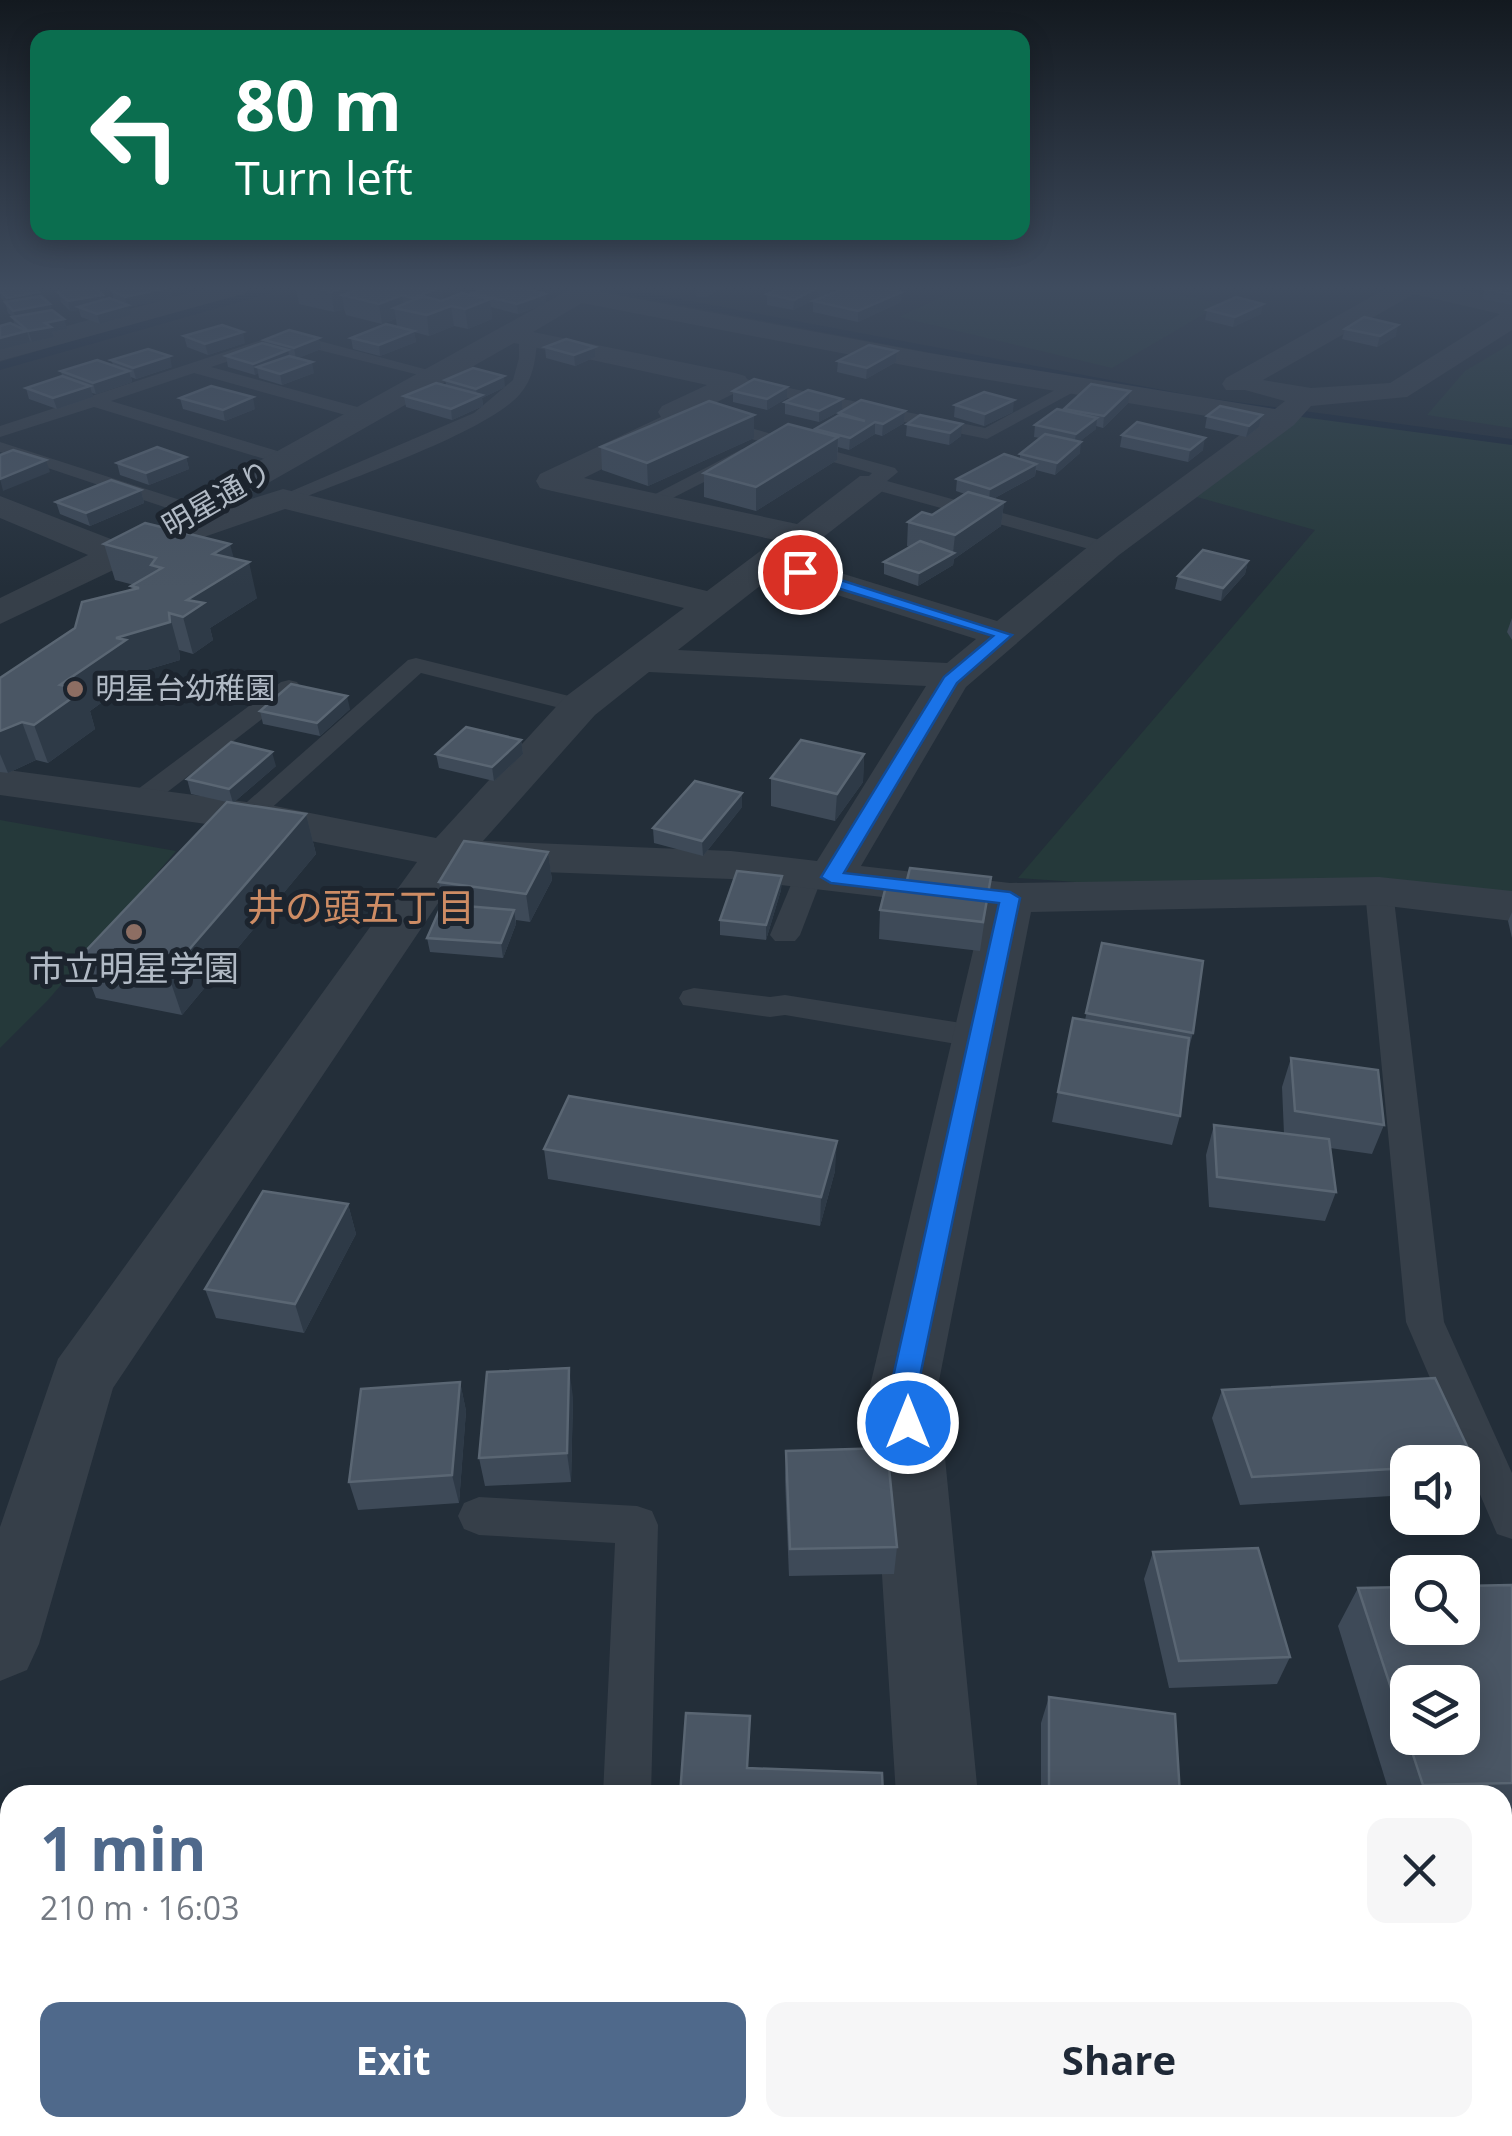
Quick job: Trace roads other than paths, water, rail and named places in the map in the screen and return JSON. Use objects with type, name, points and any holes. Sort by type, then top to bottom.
[{"type":"street","name":"明星通り","points":[[0,614],[119,555],[412,388]]},
{"type":"street","points":[[687,416],[673,412],[723,388]]},
{"type":"street","points":[[1072,388],[1296,408],[1402,388]]},
{"type":"street","points":[[1245,388],[1296,408]]},
{"type":"street","points":[[820,876],[956,675],[1107,548],[1296,408]]},
{"type":"street","points":[[687,416],[552,481],[801,536]]},
{"type":"street","points":[[0,1644],[82,1379],[446,854],[580,706],[872,483]]},
{"type":"street","points":[[0,506],[119,555],[283,499],[712,604]]},
{"type":"street","points":[[766,561],[1004,635]]},
{"type":"street","points":[[644,660],[956,675]]},
{"type":"street","points":[[0,782],[247,816],[446,854],[731,865],[1010,898],[1379,892],[1512,906]]},
{"type":"street","points":[[936,1785],[904,1386],[1010,898]]},
{"type":"lane","points":[[0,432],[134,388]]},
{"type":"lane","points":[[266,388],[366,415]]},
{"type":"lane","points":[[283,499],[480,417],[516,388]]},
{"type":"lane","points":[[762,388],[986,434],[1072,388]]},
{"type":"lane","points":[[94,401],[284,460]]},
{"type":"lane","points":[[687,416],[888,472],[872,483]]},
{"type":"lane","points":[[650,502],[772,439]]},
{"type":"lane","points":[[0,446],[195,511]]},
{"type":"lane","points":[[872,483],[1107,548]]},
{"type":"lane","points":[[247,816],[416,664],[580,706]]},
{"type":"lane","points":[[139,802],[289,687]]},
{"type":"lane","points":[[785,935],[820,876]]},
{"type":"lane","points":[[1379,892],[1424,1322],[1512,1520]]},
{"type":"lane","points":[[694,998],[770,1007],[784,1005],[980,1037]]},
{"type":"lane","points":[[479,1516],[636,1525],[627,1785]]},
{"type":"water","points":[[1113,388],[1151,388],[1512,439],[1512,445],[1183,401]]},
{"type":"place","name":"明星台幼稚園","points":[[75,689]]},
{"type":"place","name":"市立明星学園","points":[[134,932]]},
{"type":"district","name":"井の頭五丁目","points":[[361,908]]}]
